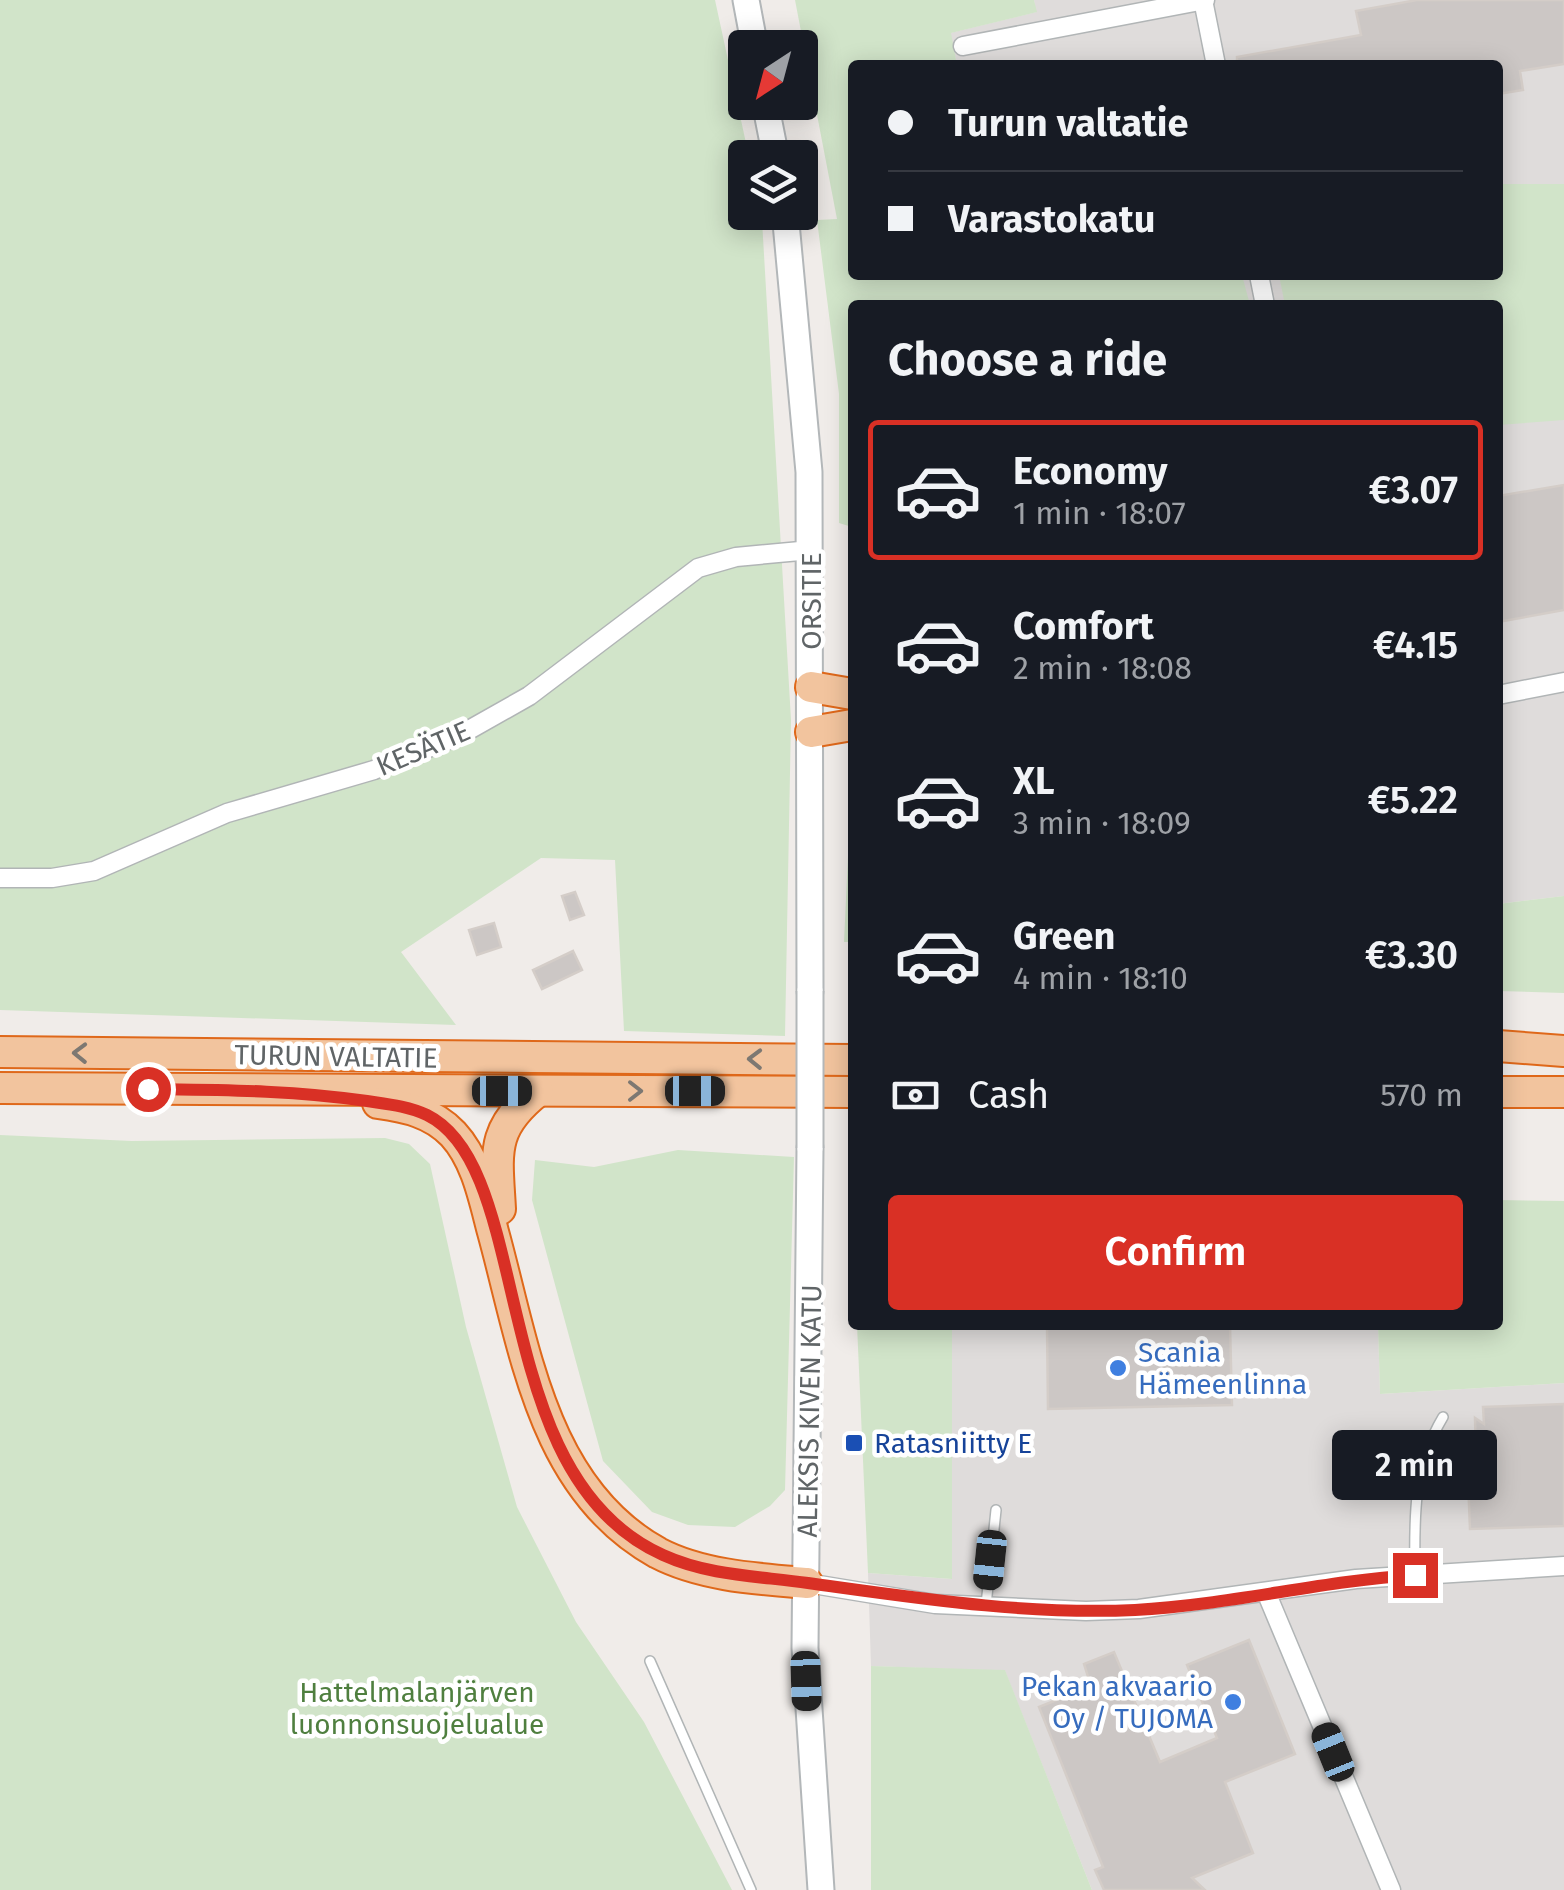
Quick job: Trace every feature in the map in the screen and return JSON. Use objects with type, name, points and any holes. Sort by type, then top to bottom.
[{"type":"highway","points":[[811,687],[848,693]]},
{"type":"highway","points":[[811,732],[848,726]]},
{"type":"highway","points":[[1503,1046],[1564,1051]]},
{"type":"highway","name":"TURUN VALTATIE","points":[[0,1052],[848,1060]]},
{"type":"highway","points":[[1503,1059],[1564,1058]]},
{"type":"highway","name":"TURUN VALTATIE","points":[[0,1088],[848,1092]]},
{"type":"highway","points":[[296,1090],[408,1107],[442,1124],[468,1156],[504,1272],[524,1357],[566,1462],[596,1505],[624,1531],[661,1554],[737,1575],[807,1583]]},
{"type":"highway","points":[[504,1272],[496,1149],[507,1119],[538,1091]]},
{"type":"highway","points":[[1503,1092],[1564,1092]]},
{"type":"main road","points":[[746,0],[752,30]]},
{"type":"main road","name":"ORSITIE","points":[[786,230],[802,360],[812,550],[810,991]]},
{"type":"main road","name":"ALEKSIS KIVEN KATU","points":[[810,991],[808,1747],[821,1890]]},
{"type":"street","points":[[963,46],[1204,0],[1215,60]]},
{"type":"street","name":"KESÄTIE","points":[[0,878],[52,878],[94,871],[226,813],[391,763],[460,735],[529,696],[698,568],[736,557],[812,550]]},
{"type":"street","points":[[1503,694],[1564,682]]},
{"type":"street","points":[[807,1583],[936,1604],[1140,1610],[1415,1575],[1564,1566]]},
{"type":"street","points":[[1266,1592],[1391,1890]]},
{"type":"lane","points":[[1415,1575],[1415,1497],[1426,1452],[1443,1417]]},
{"type":"lane","points":[[986,1606],[996,1510]]},
{"type":"lane","points":[[650,1662],[752,1890]]},
{"type":"shaded area","points":[[1034,0],[1564,0],[1564,896],[1503,903],[1503,300],[1016,300],[1010,280],[1503,280],[1503,60],[956,60],[950,33],[1036,12]]},
{"type":"shaded area","points":[[952,1330],[1378,1330],[1380,1394],[1564,1383],[1564,1890],[1092,1890],[1005,1671],[871,1666],[868,1573],[951,1579]]},
{"type":"green space","points":[[0,0],[715,0],[728,60],[728,120],[741,120],[745,140],[728,140],[728,230],[763,230],[791,720],[785,1036],[624,1031],[615,860],[541,858],[401,952],[456,1025],[0,1010]]},
{"type":"green space","points":[[795,0],[1034,0],[1037,12],[951,33],[956,60],[848,60],[848,280],[1243,280],[1249,300],[848,300],[848,526],[839,523],[839,394],[818,220],[837,219],[818,120],[818,30],[801,30]]},
{"type":"green space","points":[[1503,184],[1564,184],[1564,420],[1503,425],[1503,300],[1284,300],[1280,280],[1503,280]]},
{"type":"green space","points":[[848,856],[848,942],[844,942]]},
{"type":"green space","points":[[1564,896],[1564,993],[1503,991],[1503,903]]},
{"type":"green space","name":"Hattelmalanjärven luonnonsuojelualue","points":[[0,1135],[132,1141],[385,1138],[409,1144],[430,1164],[466,1327],[517,1507],[576,1622],[644,1722],[732,1890],[0,1890]]},
{"type":"green space","points":[[678,1150],[794,1157],[785,1490],[770,1506],[735,1527],[688,1525],[652,1512],[603,1461],[532,1200],[535,1160],[594,1167]]},
{"type":"green space","points":[[1503,1200],[1564,1201],[1564,1383],[1380,1394],[1378,1330],[1503,1330]]},
{"type":"green space","points":[[857,1330],[952,1330],[952,1579],[868,1573]]},
{"type":"green space","points":[[871,1666],[1005,1670],[1092,1890],[871,1890]]},
{"type":"building","points":[[1417,0],[1564,0],[1564,64],[1520,71],[1523,90],[1503,93],[1503,60],[1237,60],[1361,35],[1356,11]]},
{"type":"building","points":[[1564,485],[1564,610],[1503,621],[1503,495]]},
{"type":"building","points":[[575,892],[584,915],[570,920],[562,896]]},
{"type":"building","points":[[494,923],[501,947],[477,955],[469,930]]},
{"type":"building","points":[[573,951],[582,970],[542,989],[533,970]]},
{"type":"building","points":[[1047,1330],[1230,1330],[1232,1405],[1048,1409]]},
{"type":"building","points":[[1564,1404],[1564,1526],[1470,1529],[1467,1456],[1476,1456],[1475,1418],[1484,1424],[1483,1407]]},
{"type":"building","points":[[1249,1640],[1295,1754],[1225,1782],[1253,1853],[1192,1878],[1205,1890],[1104,1890],[1095,1870],[1103,1867],[1039,1707],[1091,1686],[1084,1664],[1114,1652],[1160,1762],[1217,1738],[1187,1665]]},
{"type":"place","name":"Scania Hämeenlinna","points":[[1118,1368]]},
{"type":"place","name":"Ratasniitty E","points":[[854,1443]]},
{"type":"place","name":"Pekan akvaario Oy / TUJOMA","points":[[1233,1702]]},
{"type":"route","points":[[148,1089],[296,1090],[408,1107],[442,1124],[468,1156],[480,1184],[524,1357],[566,1462],[596,1505],[624,1531],[661,1554],[696,1567],[761,1580],[807,1583],[936,1604],[1086,1611],[1140,1610],[1356,1579],[1415,1575]]}]
